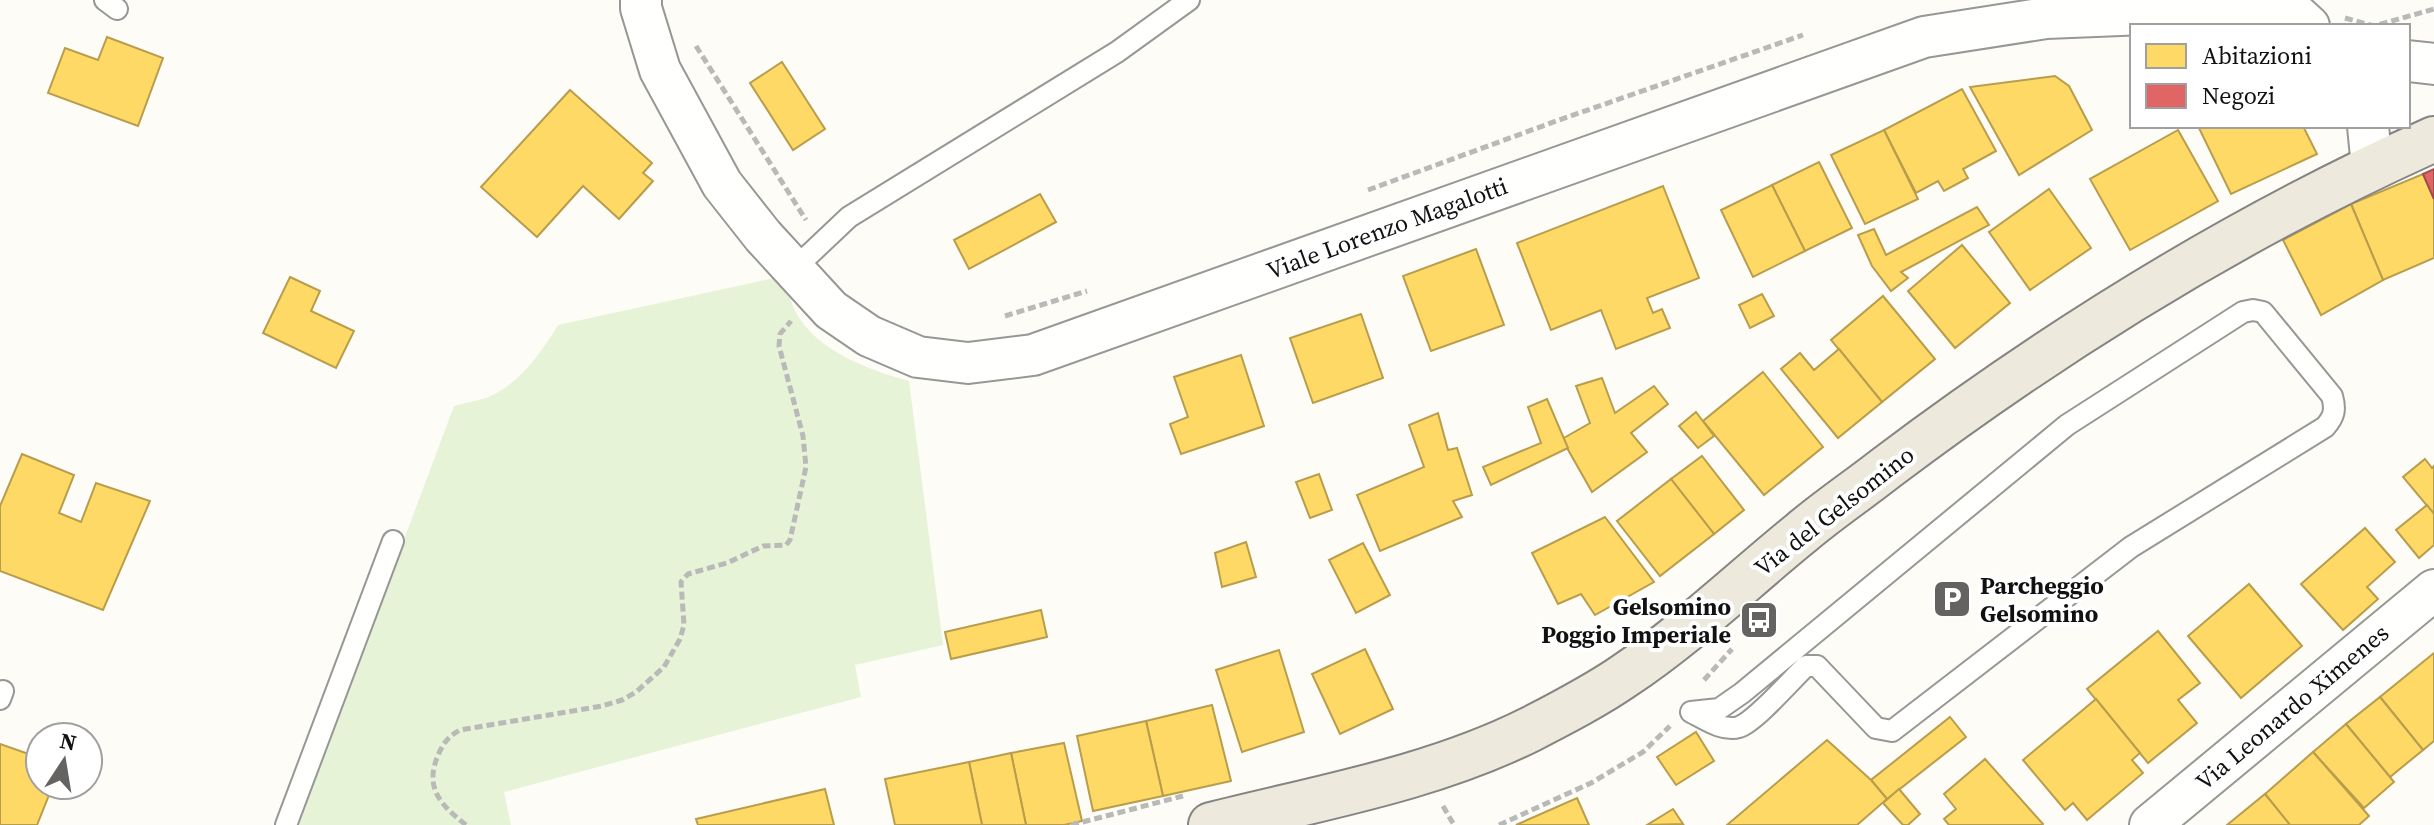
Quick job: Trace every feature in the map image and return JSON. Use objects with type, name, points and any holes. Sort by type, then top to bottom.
[{"type":"main road","name":"Via del Gelsomino","points":[[1198,810],[1405,777],[1474,754],[1531,729],[1623,677],[1803,531],[2027,366],[2188,264],[2292,206],[2370,146],[2434,139]]},
{"type":"street","name":"Viale Lorenzo Magalotti","points":[[636,3],[660,70],[722,184],[763,236],[831,310],[869,336],[918,357],[968,363],[1033,355],[1924,37],[2046,18],[2226,8],[2282,10],[2326,22]]},
{"type":"street","points":[[2410,61],[2434,64]]},
{"type":"street","name":"Via Leonardo Ximenes","points":[[2150,825],[2434,590]]},
{"type":"lane","points":[[794,269],[849,217],[1117,52],[1189,0]]},
{"type":"lane","points":[[2243,312],[2263,312],[2332,396],[2335,407],[2332,419],[2325,427],[2131,547],[1892,731],[1876,728],[1817,666],[1806,666],[1752,719],[1738,727],[1718,726],[1691,712],[1719,709],[1742,693],[2067,425],[2243,312]]},
{"type":"lane","points":[[286,825],[393,541]]},
{"type":"path","points":[[2381,24],[2434,9]]},
{"type":"path","points":[[2326,22],[2350,24]]},
{"type":"path","points":[[1353,196],[1815,31]]},
{"type":"path","points":[[692,40],[808,222],[823,240]]},
{"type":"path","points":[[998,319],[1088,290]]},
{"type":"path","points":[[466,825],[446,808],[433,786],[436,759],[449,736],[460,730],[622,700],[651,681],[673,654],[684,625],[681,582],[688,574],[727,563],[763,546],[786,545],[790,540],[806,467],[803,436],[779,346],[780,334],[786,325],[821,299]]},
{"type":"path","points":[[1071,825],[1198,810]]},
{"type":"green space","points":[[784,276],[795,311],[816,337],[861,365],[909,381],[943,645],[855,665],[861,697],[504,792],[511,825],[297,825],[454,406],[498,393],[536,357],[558,325]]},
{"type":"building: Abitazioni","points":[[107,37],[163,58],[138,126],[48,93],[65,48],[98,60]]},
{"type":"building: Abitazioni","points":[[782,62],[825,129],[793,150],[750,83]]},
{"type":"building: Abitazioni","points":[[2055,76],[2069,86],[2092,130],[2019,175],[1970,87]]},
{"type":"building: Abitazioni","points":[[1962,89],[1996,151],[1963,169],[1968,178],[1944,191],[1938,181],[1916,193],[1884,130]]},
{"type":"building: Abitazioni","points":[[570,90],[652,163],[643,173],[653,181],[619,219],[583,186],[537,237],[481,187]]},
{"type":"building: Abitazioni","points":[[2199,128],[2304,128],[2317,154],[2231,194]]},
{"type":"building: Abitazioni","points":[[1884,130],[1918,199],[1865,224],[1831,155]]},
{"type":"building: Abitazioni","points":[[2178,130],[2218,201],[2130,250],[2090,179]]},
{"type":"building: Abitazioni","points":[[1819,162],[1852,228],[1805,251],[1772,185]]},
{"type":"building: Abitazioni","points":[[2423,174],[2434,199],[2434,258],[2383,280],[2351,204]]},
{"type":"building: Abitazioni","points":[[1772,185],[1805,251],[1753,277],[1721,210]]},
{"type":"building: Abitazioni","points":[[1663,186],[1699,278],[1647,298],[1653,313],[1662,309],[1670,328],[1616,349],[1601,310],[1551,330],[1517,243]]},
{"type":"building: Abitazioni","points":[[2049,189],[2091,248],[2030,290],[1989,232]]},
{"type":"building: Abitazioni","points":[[1040,194],[1056,222],[969,269],[954,240]]},
{"type":"building: Abitazioni","points":[[2351,204],[2383,280],[2321,315],[2283,240]]},
{"type":"building: Abitazioni","points":[[1977,207],[1989,225],[1901,272],[1908,278],[1891,291],[1872,266],[1858,235],[1874,229],[1886,255]]},
{"type":"building: Abitazioni","points":[[1962,245],[2010,303],[1955,348],[1908,291]]},
{"type":"building: Abitazioni","points":[[1476,249],[1504,325],[1431,351],[1403,276]]},
{"type":"building: Abitazioni","points":[[290,277],[320,291],[311,311],[354,331],[336,368],[263,333]]},
{"type":"building: Abitazioni","points":[[1762,294],[1774,316],[1750,328],[1739,305]]},
{"type":"building: Abitazioni","points":[[1883,296],[1935,359],[1882,402],[1831,340]]},
{"type":"building: Abitazioni","points":[[1361,314],[1383,378],[1313,403],[1290,338]]},
{"type":"building: Abitazioni","points":[[1839,349],[1882,402],[1838,438],[1781,369],[1800,353],[1814,370]]},
{"type":"building: Abitazioni","points":[[1241,355],[1264,426],[1181,454],[1170,424],[1188,417],[1174,377]]},
{"type":"building: Abitazioni","points":[[1763,372],[1823,447],[1764,495],[1703,421]]},
{"type":"building: Abitazioni","points":[[1602,378],[1615,413],[1654,386],[1668,404],[1631,433],[1647,452],[1592,492],[1562,439],[1590,423],[1576,386]]},
{"type":"building: Abitazioni","points":[[1547,399],[1568,448],[1491,485],[1483,467],[1541,443],[1528,407]]},
{"type":"building: Abitazioni","points":[[1696,412],[1714,436],[1698,448],[1679,426]]},
{"type":"building: Abitazioni","points":[[1438,413],[1448,450],[1457,448],[1472,495],[1453,501],[1462,517],[1380,551],[1357,495],[1424,467],[1409,425]]},
{"type":"building: Abitazioni","points":[[22,454],[74,475],[59,513],[81,522],[96,483],[150,501],[103,610],[0,571],[0,506]]},
{"type":"building: Abitazioni","points":[[1702,456],[1744,510],[1714,534],[1671,479]]},
{"type":"building: Abitazioni","points":[[2425,459],[2432,468],[2434,466],[2434,514],[2403,477]]},
{"type":"building: Abitazioni","points":[[1319,474],[1332,510],[1310,518],[1296,482]]},
{"type":"building: Abitazioni","points":[[1671,479],[1714,534],[1660,576],[1617,521]]},
{"type":"building: Abitazioni","points":[[2427,505],[2434,514],[2434,545],[2419,558],[2396,530]]},
{"type":"building: Abitazioni","points":[[1605,517],[1654,582],[1595,615],[1581,594],[1558,604],[1532,553]]},
{"type":"building: Abitazioni","points":[[2365,528],[2395,562],[2367,587],[2378,599],[2343,630],[2301,584]]},
{"type":"building: Abitazioni","points":[[1246,542],[1256,577],[1222,587],[1215,553]]},
{"type":"building: Abitazioni","points":[[1363,543],[1390,595],[1356,613],[1329,560]]},
{"type":"building: Abitazioni","points":[[2249,584],[2302,646],[2241,698],[2188,636]]},
{"type":"building: Abitazioni","points":[[1041,610],[1047,637],[951,659],[945,632]]},
{"type":"building: Abitazioni","points":[[2158,631],[2200,683],[2178,700],[2197,723],[2148,763],[2087,689]]},
{"type":"building: Abitazioni","points":[[1365,649],[1393,709],[1340,734],[1312,674]]},
{"type":"building: Abitazioni","points":[[1279,650],[1304,732],[1242,752],[1216,670]]},
{"type":"building: Abitazioni","points":[[2434,653],[2434,741],[2423,750],[2380,697]]},
{"type":"building: Abitazioni","points":[[2380,697],[2423,750],[2390,777],[2346,724]]},
{"type":"building: Abitazioni","points":[[2096,699],[2140,753],[2132,760],[2143,773],[2087,820],[2073,803],[2065,810],[2023,760]]},
{"type":"building: Abitazioni","points":[[1212,705],[1231,781],[1163,796],[1146,721]]},
{"type":"building: Abitazioni","points":[[1950,717],[1966,737],[1887,799],[1871,780]]},
{"type":"building: Abitazioni","points":[[1146,721],[1163,796],[1093,811],[1077,736]]},
{"type":"building: Abitazioni","points":[[2346,724],[2394,782],[2364,808],[2313,752]]},
{"type":"building: Abitazioni","points":[[1696,732],[1714,761],[1676,785],[1657,757]]},
{"type":"building: Abitazioni","points":[[1827,740],[1887,799],[1857,825],[1727,825]]},
{"type":"building: Abitazioni","points":[[1064,743],[1082,821],[1064,825],[1026,825],[1011,753]]},
{"type":"building: Abitazioni","points":[[0,744],[24,752],[24,801],[47,801],[37,825],[0,825]]},
{"type":"building: Abitazioni","points":[[2313,752],[2369,816],[2359,825],[2290,825],[2265,794]]},
{"type":"building: Abitazioni","points":[[1011,753],[1026,825],[982,825],[969,762]]},
{"type":"building: Abitazioni","points":[[1985,759],[2042,825],[1949,825],[1944,819],[1956,809],[1944,794]]},
{"type":"building: Abitazioni","points":[[969,762],[982,825],[895,825],[885,779]]},
{"type":"building: Abitazioni","points":[[825,789],[834,825],[698,825],[696,819]]},
{"type":"building: Abitazioni","points":[[1899,789],[1920,814],[1908,825],[1903,825],[1883,803]]},
{"type":"building: Abitazioni","points":[[2265,794],[2290,825],[2227,825]]},
{"type":"building: Abitazioni","points":[[1577,798],[1589,825],[1516,825]]},
{"type":"building: Abitazioni","points":[[1673,809],[1683,824],[1647,825]]},
{"type":"building: Negozi","points":[[2434,169],[2434,199],[2423,174]]},
{"type":"place","name":"Parcheggio Gelsomino","points":[[1952,599]]},
{"type":"place","name":"Gelsomino Poggio Imperiale","points":[[1759,620]]}]
